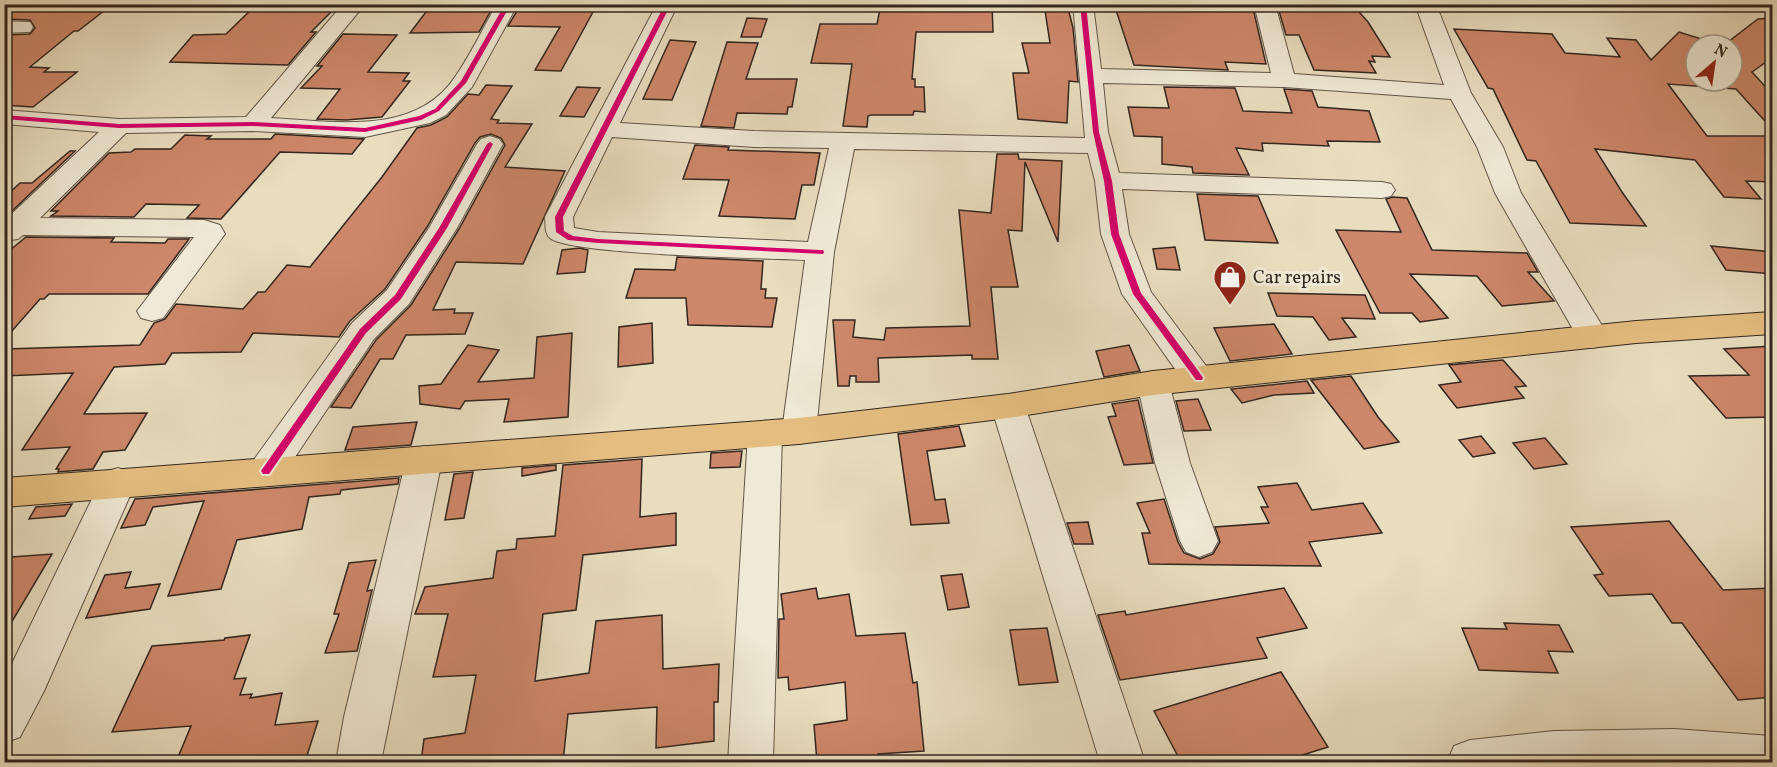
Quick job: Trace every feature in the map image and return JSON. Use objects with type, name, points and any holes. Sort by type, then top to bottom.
[{"type":"main road","points":[[4,492],[782,432],[1008,406],[1153,383],[1593,337],[1773,323]]},
{"type":"street","points":[[253,124],[355,4]]},
{"type":"street","points":[[4,117],[119,126],[253,124],[365,130],[421,118],[437,110],[464,82],[508,4]]},
{"type":"street","points":[[668,4],[560,217],[560,232],[571,238],[820,252]]},
{"type":"street","points":[[1083,4],[1096,132],[1108,181],[1114,234],[1137,294],[1199,378]]},
{"type":"street","points":[[1264,4],[1284,80]]},
{"type":"street","points":[[1425,4],[1460,93],[1490,147],[1508,193],[1593,337]]},
{"type":"street","points":[[1092,76],[1284,80],[1460,93]]},
{"type":"street","points":[[10,231],[119,126]]},
{"type":"street","points":[[604,129],[754,139],[1100,146]]},
{"type":"street","points":[[750,762],[782,432],[843,140]]},
{"type":"street","points":[[266,471],[363,331],[399,297],[443,228],[490,144]]},
{"type":"street","points":[[1108,181],[1382,190]]},
{"type":"street","points":[[10,231],[204,229],[210,231],[211,234],[152,310]]},
{"type":"street","points":[[1153,383],[1175,476],[1199,541]]},
{"type":"street","points":[[1008,406],[1123,762]]},
{"type":"street","points":[[358,762],[424,460]]},
{"type":"street","points":[[4,722],[29,677],[118,482]]},
{"type":"street","points":[[1470,762],[1554,753],[1674,751],[1773,759]]},
{"type":"building","points":[[13,4],[109,7],[78,31],[74,31],[30,67],[49,68],[44,72],[77,72],[33,107],[4,105],[4,35],[30,34],[35,28],[30,20],[4,19],[4,10]]},
{"type":"building","points":[[260,4],[339,4],[311,32],[316,32],[288,65],[170,62],[193,35],[226,34],[255,6]]},
{"type":"building","points":[[432,4],[494,5],[479,32],[410,33]]},
{"type":"building","points":[[881,4],[992,4],[993,32],[916,32],[912,79],[915,79],[915,87],[924,87],[925,112],[914,111],[913,115],[871,115],[868,116],[867,127],[843,126],[852,64],[811,63],[820,24],[877,24]]},
{"type":"building","points":[[1044,4],[1067,4],[1073,28],[1078,82],[1069,81],[1067,123],[1018,119],[1013,73],[1029,73],[1022,43],[1050,43]]},
{"type":"building","points":[[1252,4],[1266,64],[1225,62],[1228,70],[1134,65],[1116,10],[1132,10],[1131,6]]},
{"type":"building","points":[[1277,4],[1352,4],[1368,22],[1390,57],[1372,56],[1375,62],[1369,61],[1376,73],[1314,70],[1299,35],[1286,35]]},
{"type":"building","points":[[520,6],[593,6],[592,10],[594,10],[561,71],[535,70],[560,27],[508,26]]},
{"type":"building","points":[[747,18],[767,19],[761,37],[741,37]]},
{"type":"building","points":[[1773,18],[1773,57],[1752,72],[1773,95],[1773,130],[1740,93],[1744,93],[1744,33],[1740,33],[1758,19]]},
{"type":"building","points":[[1454,29],[1552,34],[1565,53],[1620,57],[1607,38],[1636,40],[1651,60],[1679,32],[1684,34],[1684,85],[1668,84],[1707,136],[1773,136],[1773,182],[1746,181],[1761,199],[1724,197],[1695,160],[1595,149],[1646,226],[1570,223],[1536,161],[1527,160],[1493,89],[1488,88]]},
{"type":"building","points":[[343,34],[397,35],[368,72],[409,73],[403,81],[410,81],[382,117],[346,120],[317,119],[340,89],[301,88],[322,66],[317,66]]},
{"type":"building","points":[[670,40],[696,42],[672,100],[643,99]]},
{"type":"building","points":[[727,42],[758,43],[746,79],[797,79],[792,107],[788,107],[787,114],[737,113],[734,128],[701,126]]},
{"type":"building","points":[[486,85],[512,86],[491,119],[499,120],[497,123],[532,124],[505,167],[565,171],[523,264],[456,262],[433,310],[455,309],[454,313],[473,313],[465,334],[406,335],[393,359],[380,359],[351,408],[331,407],[376,340],[411,305],[459,229],[505,145],[501,138],[491,134],[480,137],[475,143],[427,227],[385,289],[350,321],[339,337],[253,333],[241,352],[172,353],[165,364],[114,367],[84,414],[147,413],[125,450],[103,452],[93,469],[58,472],[59,469],[56,469],[70,447],[22,450],[73,373],[4,376],[4,349],[140,345],[154,323],[165,319],[176,304],[243,309],[258,292],[265,292],[287,265],[310,267],[382,177],[417,128],[431,125],[447,117],[468,94],[479,95]]},
{"type":"building","points":[[577,87],[600,88],[584,117],[560,116]]},
{"type":"building","points":[[1164,87],[1235,88],[1243,111],[1292,113],[1284,89],[1312,91],[1318,107],[1369,111],[1380,142],[1327,141],[1329,146],[1262,143],[1263,151],[1236,148],[1249,175],[1193,173],[1192,167],[1162,164],[1162,137],[1134,136],[1128,107],[1169,108]]},
{"type":"building","points":[[275,134],[364,139],[352,154],[280,152],[221,219],[187,218],[199,205],[146,204],[134,217],[51,216],[58,211],[51,211],[109,153],[131,152],[135,149],[171,149],[185,135],[211,136],[207,139],[271,139]]},
{"type":"building","points":[[695,145],[729,147],[728,150],[820,153],[814,185],[802,185],[795,219],[719,216],[729,180],[683,179]]},
{"type":"building","points":[[70,151],[75,151],[12,211],[4,211],[4,198],[20,183],[32,183]]},
{"type":"building","points":[[997,154],[1018,154],[1019,159],[1062,161],[1058,242],[1025,162],[1022,231],[1008,230],[1018,287],[991,287],[998,359],[972,359],[972,355],[878,358],[879,382],[856,382],[856,376],[850,376],[849,386],[838,386],[833,320],[855,320],[853,337],[884,340],[886,328],[970,326],[959,210],[991,213]]},
{"type":"building","points":[[1197,194],[1258,196],[1278,243],[1205,240]]},
{"type":"building","points":[[1407,198],[1432,250],[1527,253],[1538,272],[1528,272],[1554,301],[1502,306],[1477,276],[1410,274],[1448,318],[1420,322],[1412,313],[1380,313],[1336,230],[1401,232],[1386,199]]},
{"type":"building","points":[[26,237],[114,238],[111,242],[165,243],[168,239],[189,239],[148,294],[49,294],[44,299],[40,299],[4,340],[4,255]]},
{"type":"building","points":[[1711,246],[1773,252],[1773,274],[1726,270]]},
{"type":"building","points":[[1175,247],[1180,270],[1157,269],[1153,249]]},
{"type":"building","points":[[580,248],[588,250],[585,272],[557,274],[562,250]]},
{"type":"building","points":[[677,257],[763,261],[761,289],[766,289],[765,298],[777,298],[772,327],[688,325],[686,298],[626,298],[635,269],[675,270]]},
{"type":"building","points":[[1268,293],[1365,295],[1375,319],[1342,318],[1356,337],[1329,340],[1313,317],[1277,316]]},
{"type":"building","points":[[652,323],[653,363],[618,367],[619,327]]},
{"type":"building","points":[[1274,324],[1292,354],[1230,361],[1214,328]]},
{"type":"building","points":[[572,333],[568,417],[504,422],[509,399],[465,401],[460,409],[420,404],[419,386],[441,384],[468,345],[499,350],[478,382],[534,378],[537,337]]},
{"type":"building","points":[[1129,345],[1140,371],[1104,377],[1096,351]]},
{"type":"building","points":[[1773,346],[1773,417],[1726,418],[1689,376],[1749,375],[1724,349]]},
{"type":"building","points":[[1503,360],[1526,386],[1515,387],[1524,398],[1457,408],[1439,385],[1461,382],[1449,365]]},
{"type":"building","points":[[1351,376],[1378,417],[1399,442],[1364,449],[1311,380]]},
{"type":"building","points":[[1307,381],[1314,393],[1274,395],[1242,403],[1231,389]]},
{"type":"building","points":[[1198,399],[1211,430],[1184,431],[1176,401]]},
{"type":"building","points":[[1138,400],[1153,463],[1124,465],[1108,417],[1116,416],[1112,404]]},
{"type":"building","points":[[417,422],[411,445],[345,450],[353,427]]},
{"type":"building","points":[[959,426],[965,446],[927,451],[935,500],[945,499],[949,523],[911,525],[898,434]]},
{"type":"building","points":[[1481,436],[1495,453],[1473,457],[1459,440]]},
{"type":"building","points":[[1545,438],[1567,464],[1534,469],[1513,443]]},
{"type":"building","points":[[742,451],[740,467],[710,468],[711,453]]},
{"type":"building","points":[[642,459],[640,517],[676,513],[676,545],[583,555],[576,610],[543,614],[535,681],[589,673],[596,621],[662,615],[663,669],[719,664],[718,702],[714,702],[714,741],[656,748],[657,707],[568,714],[563,762],[421,762],[424,739],[465,733],[476,675],[433,677],[448,614],[415,614],[425,587],[493,578],[497,551],[516,549],[517,539],[555,536],[563,465]]},
{"type":"building","points":[[556,465],[556,470],[522,476],[522,468]]},
{"type":"building","points":[[473,472],[464,518],[445,520],[454,474]]},
{"type":"building","points":[[399,478],[398,484],[341,490],[340,494],[309,497],[302,529],[237,540],[221,589],[168,596],[204,501],[153,507],[145,525],[121,528],[135,499]]},
{"type":"building","points":[[1297,483],[1312,510],[1363,503],[1382,533],[1309,542],[1321,566],[1149,564],[1142,533],[1150,533],[1137,503],[1164,499],[1178,542],[1184,553],[1200,559],[1213,554],[1220,542],[1215,527],[1269,523],[1261,507],[1268,507],[1258,487]]},
{"type":"building","points":[[72,504],[65,516],[29,519],[36,507]]},
{"type":"building","points":[[1669,521],[1723,590],[1773,588],[1773,697],[1738,700],[1682,623],[1672,623],[1652,594],[1609,596],[1594,575],[1603,574],[1571,527]]},
{"type":"building","points":[[1088,522],[1093,544],[1074,544],[1067,523]]},
{"type":"building","points":[[52,554],[4,635],[4,568],[11,557]]},
{"type":"building","points":[[376,560],[367,591],[372,590],[357,651],[325,653],[339,614],[334,614],[349,563]]},
{"type":"building","points":[[131,572],[125,588],[160,584],[150,609],[86,618],[105,575]]},
{"type":"building","points":[[962,574],[969,607],[948,610],[941,576]]},
{"type":"building","points":[[816,588],[818,599],[849,594],[856,636],[905,633],[913,683],[917,682],[924,751],[878,754],[878,758],[847,762],[817,762],[814,725],[847,720],[845,682],[789,690],[788,677],[778,678],[779,619],[784,619],[781,594]]},
{"type":"building","points":[[1284,588],[1307,628],[1257,638],[1267,658],[1120,680],[1098,615],[1125,611],[1126,615]]},
{"type":"building","points":[[1504,623],[1559,625],[1573,652],[1548,651],[1558,673],[1479,670],[1462,628],[1507,629]]},
{"type":"building","points":[[1047,628],[1058,682],[1019,685],[1010,630]]},
{"type":"building","points":[[250,635],[234,679],[246,678],[240,695],[252,694],[250,698],[282,693],[275,725],[318,721],[305,762],[176,762],[191,726],[112,732],[152,646],[224,640]]},
{"type":"building","points":[[1281,672],[1328,747],[1280,762],[1181,762],[1154,711]]},
{"type":"cycle path","points":[[4,117],[119,126],[253,124],[365,130],[421,118],[437,110],[464,82],[508,4]]},
{"type":"cycle path","points":[[668,4],[559,217],[560,232],[571,238],[598,241],[820,252]]},
{"type":"cycle path","points":[[1083,4],[1096,132],[1108,181],[1115,234],[1137,294],[1199,378]]},
{"type":"cycle path","points":[[266,471],[363,331],[398,297],[443,228],[490,144]]},
{"type":"place","name":"Car repairs","points":[[1230,306]]}]
